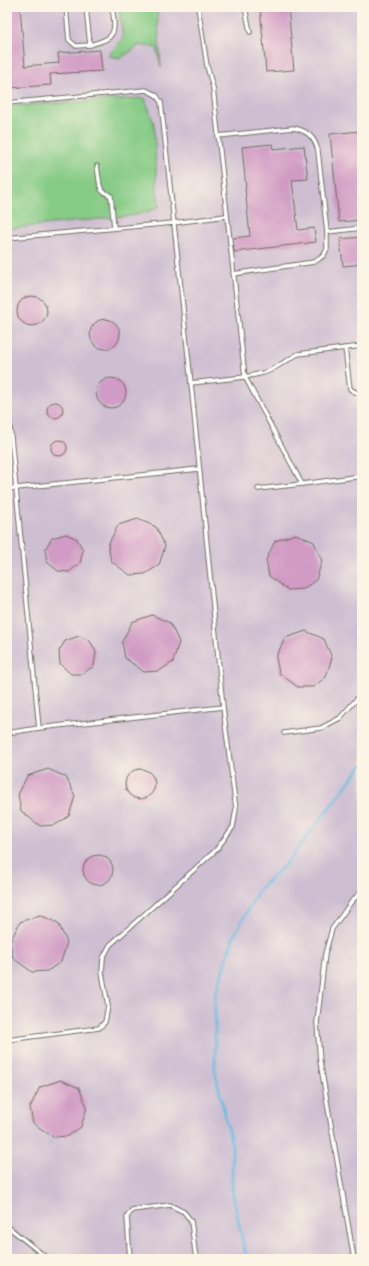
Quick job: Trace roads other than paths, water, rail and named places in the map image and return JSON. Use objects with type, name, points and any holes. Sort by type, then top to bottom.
[{"type":"lane","points":[[66,7],[69,40],[76,46],[90,45],[111,36],[115,30],[114,14],[111,7]]},
{"type":"lane","points":[[86,7],[90,45]]},
{"type":"lane","points":[[198,7],[207,66],[213,88],[245,377],[302,484]]},
{"type":"lane","points":[[245,7],[250,32]]},
{"type":"lane","points":[[7,103],[146,90],[156,95],[161,102],[223,707],[236,809],[233,827],[216,850],[110,945],[104,958],[102,972],[108,1006],[105,1022],[99,1028],[7,1040]]},
{"type":"lane","points":[[218,136],[293,128],[301,129],[313,138],[318,151],[327,232],[327,249],[324,255],[314,262],[233,274]]},
{"type":"lane","points":[[97,166],[102,191],[111,196],[114,228]]},
{"type":"lane","points":[[7,238],[173,223],[226,216]]},
{"type":"lane","points":[[327,232],[362,228]]},
{"type":"lane","points":[[191,383],[245,377],[263,373],[298,354],[362,346]]},
{"type":"lane","points":[[345,348],[350,389],[357,393],[362,392]]},
{"type":"lane","points":[[7,395],[39,728]]},
{"type":"lane","points":[[7,489],[199,469]]},
{"type":"lane","points":[[258,489],[361,476],[362,488]]},
{"type":"lane","points":[[284,732],[321,728],[340,718],[362,692]]},
{"type":"lane","points":[[7,733],[223,707]]},
{"type":"lane","points":[[354,1259],[320,1061],[316,1023],[325,954],[332,929],[362,891]]},
{"type":"lane","points":[[130,1259],[127,1217],[132,1210],[170,1205],[184,1212],[191,1221],[196,1259]]},
{"type":"lane","points":[[7,1226],[48,1259]]},
{"type":"waterway","points":[[247,1259],[232,1190],[232,1146],[215,1071],[215,995],[233,938],[259,889],[286,864],[362,765]]}]
